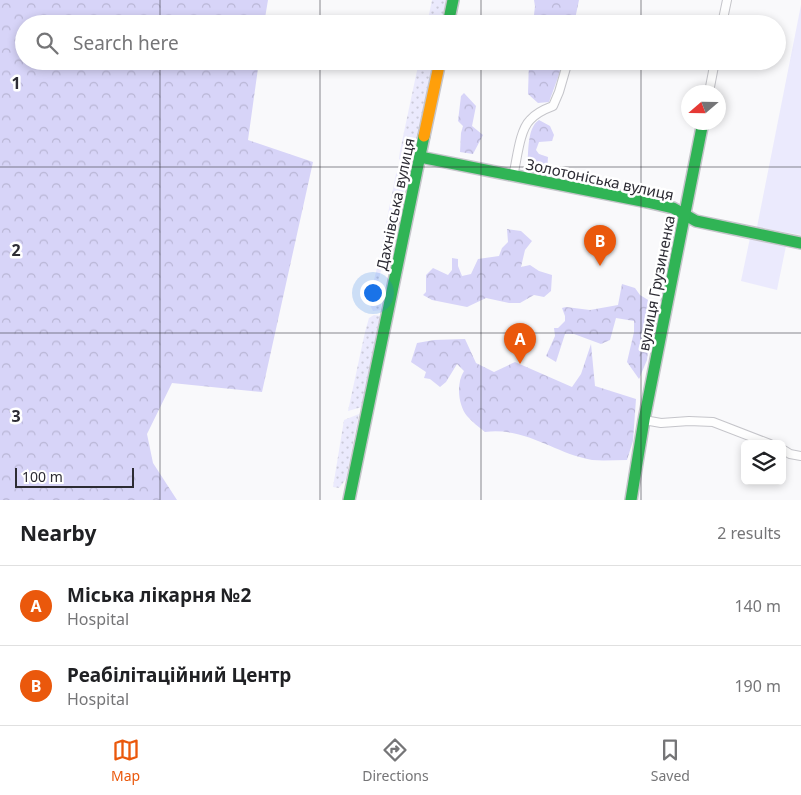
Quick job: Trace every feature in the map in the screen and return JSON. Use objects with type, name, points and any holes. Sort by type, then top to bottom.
[{"type":"street","points":[[450,15],[453,0]]},
{"type":"street","points":[[724,15],[727,0]]},
{"type":"street","name":"Дахнівська вулиця","points":[[349,500],[438,70]]},
{"type":"street","points":[[513,176],[524,129],[530,119],[541,111],[554,106],[565,70]]},
{"type":"street","points":[[710,85],[713,70]]},
{"type":"street","name":"вулиця Грузиненка","points":[[631,500],[644,420],[701,130]]},
{"type":"street","name":"Золотоніська вулиця","points":[[420,157],[647,202],[673,208],[696,221],[801,243]]},
{"type":"street","points":[[644,420],[661,423],[713,422],[760,440]]},
{"type":"street","points":[[786,452],[801,456]]},
{"type":"shaded area","points":[[432,0],[446,0],[443,15],[429,15]]},
{"type":"shaded area","points":[[801,5],[801,235],[757,227]]},
{"type":"shaded area","points":[[417,70],[431,70],[413,161],[407,164],[399,159]]},
{"type":"shaded area","points":[[402,168],[407,168],[408,172],[393,246],[391,253],[384,258],[377,287],[381,292],[381,310],[373,311],[369,303],[370,298],[396,174]]},
{"type":"shaded area","points":[[750,238],[786,246],[777,290],[741,281]]},
{"type":"shaded area","points":[[374,315],[380,316],[362,407],[348,411],[365,332],[369,318]]},
{"type":"shaded area","points":[[359,414],[346,479],[339,488],[333,487],[344,420]]},
{"type":"green space","points":[[0,0],[268,0],[266,15],[15,15],[15,70],[258,70],[248,140],[313,162],[262,392],[172,383],[147,434],[153,463],[177,500],[0,500]]},
{"type":"green space","points":[[534,0],[579,0],[576,15],[534,15]]},
{"type":"green space","points":[[529,70],[561,70],[549,102],[538,103],[528,94]]},
{"type":"green space","points":[[464,93],[476,106],[472,126],[483,135],[473,154],[460,152],[463,126],[458,121],[461,96]]},
{"type":"green space","points":[[539,120],[550,126],[554,135],[552,141],[539,142],[536,150],[539,154],[548,157],[547,171],[543,175],[537,175],[527,170],[530,136],[532,129]]},
{"type":"green space","points":[[507,229],[521,231],[532,241],[525,250],[521,267],[530,265],[539,271],[552,275],[551,291],[544,297],[534,295],[520,303],[509,303],[486,298],[467,307],[432,300],[423,295],[426,292],[426,275],[433,268],[448,275],[452,270],[452,258],[458,259],[458,266],[462,276],[471,274],[478,259],[499,256],[502,248],[508,242]]},
{"type":"green space","points":[[622,284],[635,288],[640,295],[658,306],[659,315],[649,342],[647,360],[639,379],[627,362],[634,332],[634,321],[616,318],[610,340],[601,344],[574,334],[565,334],[556,362],[546,356],[555,336],[554,328],[558,328],[565,321],[562,308],[590,310],[618,305]]},
{"type":"green space","points":[[465,339],[476,363],[494,372],[515,362],[572,387],[581,374],[591,344],[595,386],[636,399],[633,441],[627,460],[592,460],[578,457],[514,433],[500,431],[485,432],[464,411],[460,400],[459,388],[464,371],[457,364],[446,382],[440,387],[430,379],[424,378],[426,372],[411,362],[417,343],[434,340]]},
{"type":"traffic: fast","points":[[450,15],[453,0]]},
{"type":"traffic: fast","points":[[631,500],[644,420],[701,130]]},
{"type":"traffic: fast","points":[[349,500],[424,136]]},
{"type":"traffic: fast","points":[[420,157],[647,202],[673,208],[696,221],[801,243]]},
{"type":"traffic: slow","points":[[424,136],[438,70]]},
{"type":"place","name":"Реабілітаційний Центр","points":[[600,266]]},
{"type":"place","name":"Міська лікарня №2","points":[[520,364]]}]
